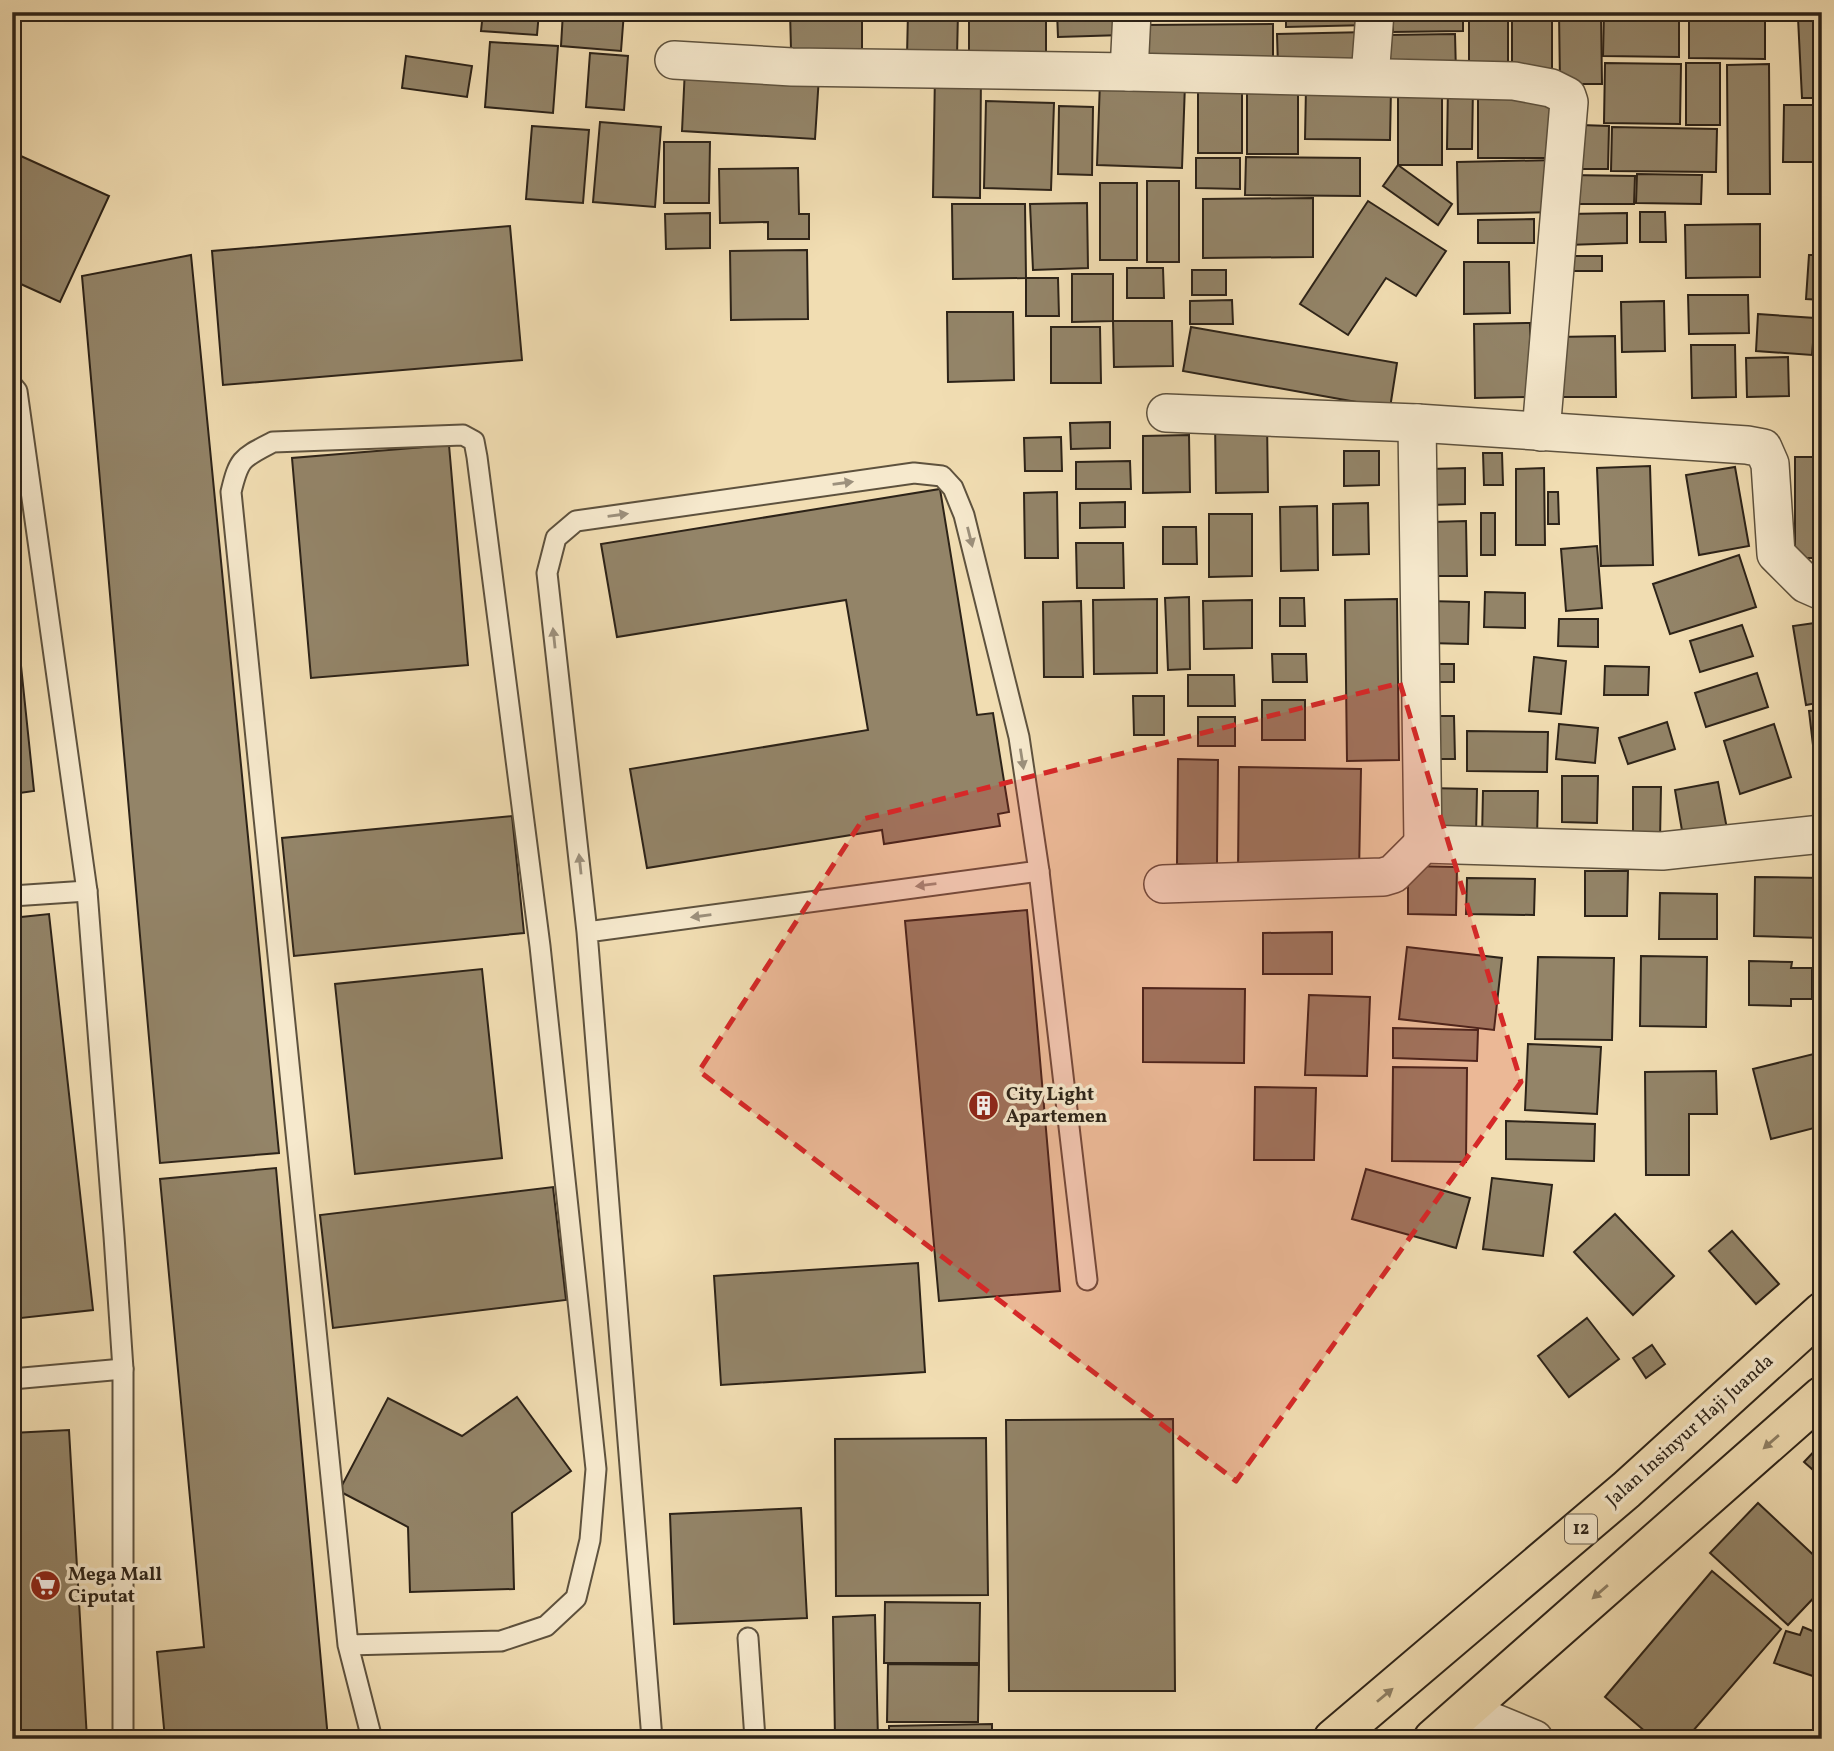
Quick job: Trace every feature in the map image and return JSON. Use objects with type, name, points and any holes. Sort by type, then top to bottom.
[{"type":"highway","name":"Jalan Insinyur Haji Juanda","points":[[1333,1739],[1626,1490],[1822,1311]]},
{"type":"highway","points":[[1433,1739],[1822,1396]]},
{"type":"street","points":[[1129,72],[1132,12]]},
{"type":"street","points":[[1370,78],[1375,12]]},
{"type":"street","points":[[674,60],[792,67],[1514,81],[1551,88],[1567,96],[1569,102],[1541,432]]},
{"type":"street","points":[[1166,413],[1417,423],[1763,448],[1770,464],[1776,554],[1806,584],[1822,591]]},
{"type":"street","points":[[1163,884],[1383,877],[1393,874],[1423,844],[1417,423]]},
{"type":"street","points":[[1423,844],[1662,850],[1822,834]]},
{"type":"street","points":[[1466,1711],[1534,1739]]},
{"type":"lane","points":[[12,385],[17,391],[87,891],[123,1369],[123,1739]]},
{"type":"lane","points":[[348,1645],[501,1642],[546,1626],[576,1598],[590,1540],[596,1469],[540,946],[477,457],[474,441],[463,435],[272,442],[244,457],[237,469],[231,492],[348,1645],[372,1739]]},
{"type":"lane","points":[[652,1739],[587,932],[547,573],[556,538],[576,521],[914,473],[942,476],[953,488],[964,515],[1019,737],[1039,871],[1087,1280]]},
{"type":"lane","points":[[587,932],[866,892],[1039,871]]},
{"type":"lane","points":[[12,896],[87,891]]},
{"type":"lane","points":[[12,1379],[123,1369]]},
{"type":"lane","points":[[748,1638],[755,1739]]},
{"type":"highlighted area","points":[[1400,683],[1521,1082],[1236,1481],[699,1071],[863,819]]},
{"type":"building","points":[[483,12],[539,12],[537,35],[481,31]]},
{"type":"building","points":[[563,12],[624,12],[621,51],[561,46]]},
{"type":"building","points":[[790,12],[862,12],[862,49],[791,49]]},
{"type":"building","points":[[908,12],[958,12],[957,57],[907,56]]},
{"type":"building","points":[[969,12],[1046,12],[1046,55],[969,55]]},
{"type":"building","points":[[1057,12],[1123,12],[1123,35],[1058,37]]},
{"type":"building","points":[[1166,12],[1275,12],[1275,18],[1166,19]]},
{"type":"building","points":[[1286,12],[1369,12],[1369,25],[1286,27]]},
{"type":"building","points":[[1393,12],[1463,12],[1463,31],[1393,32]]},
{"type":"building","points":[[1469,12],[1508,12],[1508,75],[1469,75]]},
{"type":"building","points":[[1512,12],[1552,12],[1552,73],[1512,73]]},
{"type":"building","points":[[1559,12],[1601,12],[1602,84],[1560,84]]},
{"type":"building","points":[[1604,12],[1679,12],[1679,57],[1603,56]]},
{"type":"building","points":[[1689,12],[1765,12],[1765,59],[1689,58]]},
{"type":"building","points":[[1822,17],[1822,98],[1802,98],[1798,18]]},
{"type":"building","points":[[1273,24],[1273,69],[1144,69],[1143,25]]},
{"type":"building","points":[[1368,32],[1368,65],[1278,67],[1277,34]]},
{"type":"building","points":[[1455,34],[1456,73],[1386,74],[1386,35]]},
{"type":"building","points":[[490,42],[558,46],[553,113],[485,107]]},
{"type":"building","points":[[590,53],[628,56],[624,110],[586,107]]},
{"type":"building","points":[[406,56],[472,66],[467,97],[402,88]]},
{"type":"building","points":[[1605,63],[1681,64],[1680,124],[1604,123]]},
{"type":"building","points":[[1686,63],[1720,63],[1720,125],[1686,125]]},
{"type":"building","points":[[1769,64],[1770,194],[1728,194],[1727,65]]},
{"type":"building","points":[[685,68],[819,76],[815,139],[682,131]]},
{"type":"building","points":[[935,72],[981,72],[980,198],[933,197]]},
{"type":"building","points":[[1247,77],[1298,77],[1298,154],[1247,154]]},
{"type":"building","points":[[1198,80],[1242,80],[1242,153],[1198,153]]},
{"type":"building","points":[[1100,81],[1185,84],[1182,168],[1097,165]]},
{"type":"building","points":[[1398,84],[1442,84],[1442,165],[1398,165]]},
{"type":"building","points":[[1448,85],[1473,86],[1472,149],[1447,149]]},
{"type":"building","points":[[1306,87],[1391,88],[1390,140],[1305,139]]},
{"type":"building","points":[[1478,95],[1559,95],[1559,158],[1478,158]]},
{"type":"building","points":[[986,101],[1054,103],[1051,190],[984,188]]},
{"type":"building","points":[[1784,105],[1822,105],[1822,162],[1783,162]]},
{"type":"building","points":[[1059,106],[1093,107],[1092,175],[1058,174]]},
{"type":"building","points":[[600,122],[661,127],[655,207],[593,202]]},
{"type":"building","points":[[1581,125],[1609,126],[1608,169],[1580,169]]},
{"type":"building","points":[[532,126],[589,130],[583,203],[526,199]]},
{"type":"building","points":[[1612,127],[1717,129],[1716,172],[1611,171]]},
{"type":"building","points":[[664,142],[710,142],[709,203],[664,203]]},
{"type":"building","points":[[12,152],[109,196],[60,302],[12,280]]},
{"type":"building","points":[[1246,157],[1360,158],[1360,196],[1245,195]]},
{"type":"building","points":[[1196,158],[1240,158],[1240,189],[1196,188]]},
{"type":"building","points":[[1556,160],[1558,212],[1458,214],[1457,162]]},
{"type":"building","points":[[1398,165],[1452,204],[1438,225],[1383,186]]},
{"type":"building","points":[[798,168],[799,214],[809,214],[809,239],[768,239],[768,222],[720,223],[719,169]]},
{"type":"building","points":[[1637,174],[1702,175],[1701,204],[1636,203]]},
{"type":"building","points":[[1569,175],[1635,176],[1634,204],[1568,204]]},
{"type":"building","points":[[1147,181],[1179,181],[1179,262],[1147,262]]},
{"type":"building","points":[[1100,183],[1137,183],[1137,260],[1100,260]]},
{"type":"building","points":[[1313,198],[1313,257],[1203,258],[1203,199]]},
{"type":"building","points":[[1368,201],[1446,251],[1416,296],[1386,278],[1348,335],[1300,304]]},
{"type":"building","points":[[1087,203],[1088,268],[1033,270],[1030,204]]},
{"type":"building","points":[[952,204],[1025,204],[1026,278],[953,279]]},
{"type":"building","points":[[1640,212],[1665,212],[1666,242],[1640,242]]},
{"type":"building","points":[[710,213],[710,248],[666,249],[665,214]]},
{"type":"building","points":[[1627,213],[1627,243],[1567,245],[1567,214]]},
{"type":"building","points":[[1534,219],[1534,243],[1478,243],[1478,220]]},
{"type":"building","points":[[1760,224],[1760,277],[1686,278],[1685,225]]},
{"type":"building","points":[[510,226],[522,360],[223,385],[212,251]]},
{"type":"building","points":[[807,250],[808,319],[731,320],[730,251]]},
{"type":"building","points":[[191,255],[279,1153],[160,1163],[82,276]]},
{"type":"building","points":[[1809,255],[1822,255],[1822,300],[1806,299]]},
{"type":"building","points":[[1573,256],[1602,256],[1602,271],[1573,271]]},
{"type":"building","points":[[1464,262],[1509,262],[1510,313],[1464,314]]},
{"type":"building","points":[[1127,268],[1163,268],[1164,298],[1127,298]]},
{"type":"building","points":[[1192,270],[1226,270],[1226,295],[1192,295]]},
{"type":"building","points":[[1072,274],[1113,274],[1113,321],[1072,322]]},
{"type":"building","points":[[1026,278],[1058,278],[1059,316],[1026,316]]},
{"type":"building","points":[[1688,295],[1748,295],[1749,333],[1689,334]]},
{"type":"building","points":[[1232,300],[1233,324],[1190,324],[1190,301]]},
{"type":"building","points":[[1664,301],[1665,351],[1622,352],[1621,302]]},
{"type":"building","points":[[947,312],[1013,312],[1014,380],[948,382]]},
{"type":"building","points":[[1758,314],[1815,318],[1812,355],[1756,351]]},
{"type":"building","points":[[1113,321],[1172,321],[1173,366],[1114,367]]},
{"type":"building","points":[[1530,323],[1531,397],[1475,398],[1474,324]]},
{"type":"building","points":[[1051,327],[1100,327],[1101,383],[1051,383]]},
{"type":"building","points":[[1191,327],[1397,363],[1390,408],[1183,371]]},
{"type":"building","points":[[1615,336],[1616,397],[1556,397],[1555,337]]},
{"type":"building","points":[[1691,345],[1735,345],[1736,397],[1692,398]]},
{"type":"building","points":[[1788,357],[1789,396],[1747,397],[1746,358]]},
{"type":"building","points":[[1215,421],[1267,421],[1268,492],[1216,493]]},
{"type":"building","points":[[1110,422],[1110,448],[1071,449],[1070,423]]},
{"type":"building","points":[[1189,435],[1190,492],[1143,493],[1143,436]]},
{"type":"building","points":[[1061,437],[1062,471],[1025,471],[1024,438]]},
{"type":"building","points":[[449,445],[468,665],[311,678],[292,458]]},
{"type":"building","points":[[1344,451],[1379,451],[1379,485],[1344,486]]},
{"type":"building","points":[[1483,453],[1502,453],[1503,485],[1484,485]]},
{"type":"building","points":[[1795,457],[1822,457],[1822,558],[1795,558]]},
{"type":"building","points":[[1130,461],[1131,489],[1076,489],[1076,462]]},
{"type":"building","points":[[1650,466],[1653,565],[1601,566],[1597,468]]},
{"type":"building","points":[[1735,467],[1749,546],[1699,555],[1686,475]]},
{"type":"building","points":[[1465,468],[1465,504],[1430,505],[1430,469]]},
{"type":"building","points":[[1544,468],[1545,545],[1516,545],[1516,469]]},
{"type":"building","points":[[940,489],[977,715],[993,713],[1009,812],[998,814],[1000,826],[884,844],[882,830],[647,868],[630,769],[868,730],[846,600],[617,637],[601,544]]},
{"type":"building","points":[[1057,492],[1058,558],[1025,558],[1024,493]]},
{"type":"building","points":[[1548,492],[1558,492],[1559,524],[1548,524]]},
{"type":"building","points":[[1125,502],[1125,527],[1080,528],[1080,503]]},
{"type":"building","points":[[1368,503],[1369,554],[1333,555],[1333,504]]},
{"type":"building","points":[[1317,506],[1318,570],[1281,571],[1280,507]]},
{"type":"building","points":[[1481,513],[1495,513],[1495,555],[1481,555]]},
{"type":"building","points":[[1209,514],[1252,514],[1252,576],[1209,577]]},
{"type":"building","points":[[1466,521],[1467,576],[1432,576],[1432,522]]},
{"type":"building","points":[[1163,527],[1196,527],[1197,564],[1163,564]]},
{"type":"building","points":[[1076,543],[1123,543],[1124,588],[1077,588]]},
{"type":"building","points":[[1597,546],[1602,608],[1566,611],[1561,549]]},
{"type":"building","points":[[1739,555],[1756,607],[1670,634],[1653,584]]},
{"type":"building","points":[[12,579],[34,791],[12,794]]},
{"type":"building","points":[[1485,592],[1525,593],[1525,628],[1484,627]]},
{"type":"building","points":[[1189,597],[1190,669],[1168,670],[1165,598]]},
{"type":"building","points":[[1280,598],[1304,598],[1305,626],[1280,626]]},
{"type":"building","points":[[1157,599],[1157,673],[1094,674],[1093,600]]},
{"type":"building","points":[[1397,599],[1399,760],[1347,761],[1345,600]]},
{"type":"building","points":[[1252,600],[1252,648],[1204,649],[1203,601]]},
{"type":"building","points":[[1081,601],[1083,677],[1044,677],[1043,602]]},
{"type":"building","points":[[1428,601],[1469,602],[1468,644],[1428,643]]},
{"type":"building","points":[[1559,619],[1598,619],[1598,647],[1558,646]]},
{"type":"building","points":[[1822,622],[1822,702],[1806,705],[1793,626]]},
{"type":"building","points":[[1742,625],[1753,656],[1700,672],[1690,641]]},
{"type":"building","points":[[1272,654],[1306,654],[1307,682],[1273,682]]},
{"type":"building","points":[[1534,657],[1566,661],[1561,714],[1529,711]]},
{"type":"building","points":[[1428,664],[1454,664],[1454,682],[1428,682]]},
{"type":"building","points":[[1605,666],[1649,667],[1648,695],[1604,695]]},
{"type":"building","points":[[1757,673],[1768,707],[1706,727],[1695,693]]},
{"type":"building","points":[[1188,675],[1234,675],[1235,706],[1188,706]]},
{"type":"building","points":[[1133,696],[1164,696],[1164,735],[1134,735]]},
{"type":"building","points":[[1262,700],[1305,700],[1305,740],[1262,740]]},
{"type":"building","points":[[1822,710],[1822,804],[1820,805],[1809,711]]},
{"type":"building","points":[[1435,716],[1454,716],[1455,759],[1435,759]]},
{"type":"building","points":[[1198,717],[1235,717],[1235,746],[1198,746]]},
{"type":"building","points":[[1667,722],[1675,749],[1628,764],[1619,738]]},
{"type":"building","points":[[1559,724],[1598,728],[1595,763],[1556,759]]},
{"type":"building","points":[[1774,724],[1791,777],[1740,794],[1724,741]]},
{"type":"building","points":[[1467,731],[1548,732],[1547,772],[1467,771]]},
{"type":"building","points":[[1178,759],[1218,760],[1217,865],[1177,864]]},
{"type":"building","points":[[1239,767],[1361,769],[1359,873],[1238,872]]},
{"type":"building","points":[[1562,776],[1598,776],[1597,823],[1562,822]]},
{"type":"building","points":[[1718,782],[1728,834],[1684,842],[1675,790]]},
{"type":"building","points":[[1633,787],[1661,787],[1660,841],[1633,840]]},
{"type":"building","points":[[1427,788],[1477,789],[1476,835],[1426,834]]},
{"type":"building","points":[[1483,791],[1538,791],[1537,840],[1482,839]]},
{"type":"building","points":[[512,816],[524,933],[294,956],[282,838]]},
{"type":"building","points":[[1408,866],[1457,867],[1456,915],[1408,914]]},
{"type":"building","points":[[1585,871],[1628,871],[1627,916],[1585,916]]},
{"type":"building","points":[[1755,877],[1822,878],[1822,938],[1754,936]]},
{"type":"building","points":[[1467,878],[1535,879],[1534,915],[1466,914]]},
{"type":"building","points":[[1660,893],[1717,894],[1717,939],[1659,939]]},
{"type":"building","name":"City Light Apartemen","points":[[1027,910],[1060,1291],[939,1301],[905,921]]},
{"type":"building","points":[[49,914],[93,1310],[12,1319],[12,918]]},
{"type":"building","points":[[1332,932],[1332,974],[1263,974],[1263,933]]},
{"type":"building","points":[[1819,944],[1822,944],[1822,996],[1819,996]]},
{"type":"building","points":[[1407,947],[1502,958],[1494,1030],[1399,1019]]},
{"type":"building","points":[[1641,956],[1707,957],[1706,1027],[1640,1026]]},
{"type":"building","points":[[1538,957],[1614,958],[1612,1040],[1535,1039]]},
{"type":"building","points":[[1749,961],[1792,962],[1791,968],[1812,968],[1812,999],[1791,999],[1791,1006],[1749,1005]]},
{"type":"building","points":[[482,969],[502,1158],[355,1174],[335,984]]},
{"type":"building","points":[[1143,988],[1245,989],[1244,1063],[1143,1062]]},
{"type":"building","points":[[1309,995],[1370,997],[1367,1076],[1305,1075]]},
{"type":"building","points":[[1393,1028],[1478,1030],[1477,1061],[1393,1058]]},
{"type":"building","points":[[1528,1044],[1601,1047],[1597,1114],[1525,1110]]},
{"type":"building","points":[[1822,1052],[1822,1126],[1771,1139],[1753,1069]]},
{"type":"building","points":[[1393,1067],[1467,1068],[1466,1162],[1392,1161]]},
{"type":"building","points":[[1716,1071],[1717,1114],[1689,1114],[1689,1175],[1646,1175],[1645,1072]]},
{"type":"building","points":[[1255,1087],[1316,1088],[1314,1160],[1254,1160]]},
{"type":"building","points":[[1506,1121],[1595,1124],[1594,1161],[1506,1159]]},
{"type":"building","points":[[276,1168],[328,1739],[165,1739],[157,1652],[204,1647],[160,1179]]},
{"type":"building","points":[[1366,1169],[1470,1198],[1456,1248],[1352,1219]]},
{"type":"building","points":[[1492,1178],[1552,1185],[1543,1256],[1483,1249]]},
{"type":"building","points":[[553,1187],[566,1300],[333,1328],[320,1215]]},
{"type":"building","points":[[1615,1214],[1674,1276],[1633,1315],[1574,1252]]},
{"type":"building","points":[[1732,1231],[1779,1284],[1756,1304],[1709,1251]]},
{"type":"building","points":[[918,1263],[925,1372],[721,1385],[714,1276]]},
{"type":"building","points":[[1587,1318],[1619,1359],[1569,1397],[1538,1356]]},
{"type":"building","points":[[1652,1345],[1665,1364],[1646,1378],[1633,1358]]},
{"type":"building","points":[[517,1397],[571,1471],[512,1513],[514,1589],[410,1592],[408,1527],[339,1491],[388,1398],[462,1436]]},
{"type":"building","points":[[1173,1419],[1175,1691],[1009,1691],[1006,1420]]},
{"type":"building","name":"Mega Mall Ciputat","points":[[69,1430],[87,1739],[12,1739],[12,1433]]},
{"type":"building","points":[[986,1438],[988,1595],[836,1596],[835,1439]]},
{"type":"building","points":[[1822,1443],[1822,1478],[1804,1462]]},
{"type":"building","points":[[1758,1503],[1822,1563],[1822,1589],[1788,1625],[1710,1553]]},
{"type":"building","points":[[801,1508],[807,1618],[674,1624],[670,1514]]},
{"type":"building","points":[[1712,1571],[1781,1629],[1686,1739],[1654,1739],[1605,1697]]},
{"type":"building","points":[[885,1602],[980,1603],[979,1663],[884,1663]]},
{"type":"building","points":[[875,1615],[878,1739],[835,1739],[833,1617]]},
{"type":"building","points":[[1803,1627],[1822,1635],[1822,1679],[1774,1663],[1786,1631],[1800,1635]]},
{"type":"building","points":[[888,1664],[979,1665],[978,1722],[887,1722]]},
{"type":"building","points":[[992,1724],[992,1739],[889,1739],[889,1726]]},
{"type":"place","name":"City Light Apartemen","points":[[983,1106]]},
{"type":"place","name":"Mega Mall Ciputat","points":[[45,1586]]}]
